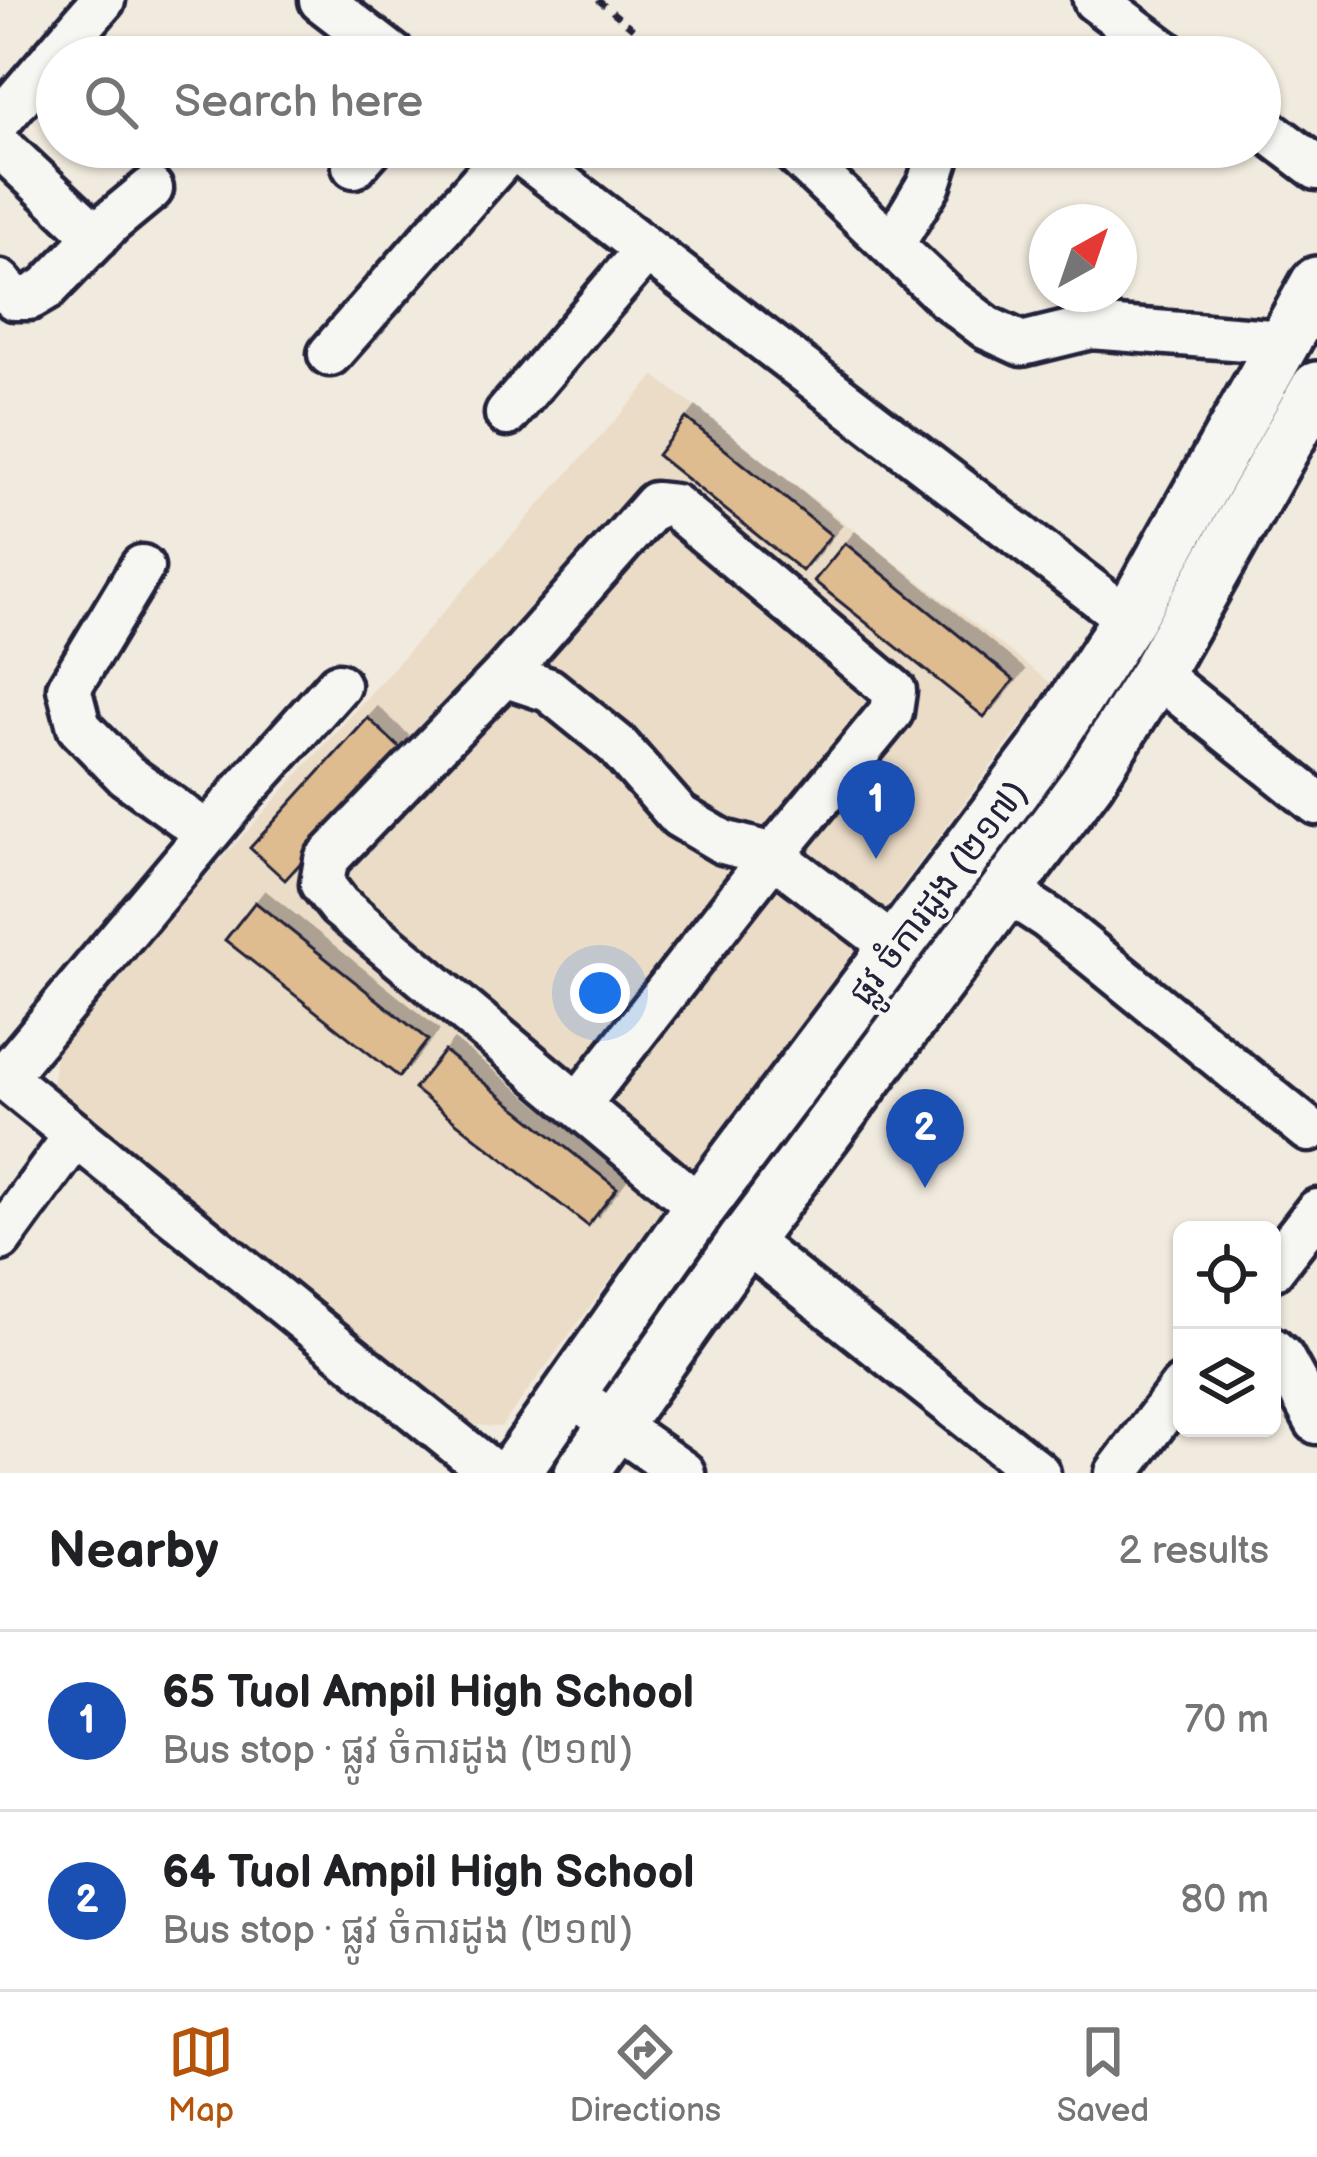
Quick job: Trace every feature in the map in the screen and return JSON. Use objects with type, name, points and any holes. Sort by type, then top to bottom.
[{"type":"main road","name":"ផ្លូវ ចំការដូង (២១៧)","points":[[513,1473],[700,1208],[1043,751],[1128,620],[1317,283]]},
{"type":"main road","name":"ផ្លូវ ចំការដូង (២១៧)","points":[[581,1473],[745,1240],[1089,780],[1156,674],[1317,388]]},
{"type":"main road","points":[[894,947],[936,980]]},
{"type":"street","points":[[72,36],[103,0]]},
{"type":"street","points":[[321,0],[368,36]]},
{"type":"street","points":[[1096,0],[1143,36]]},
{"type":"street","points":[[0,120],[36,78]]},
{"type":"street","points":[[1281,141],[1317,168]]},
{"type":"street","points":[[0,146],[97,237]]},
{"type":"street","points":[[330,354],[494,168]]},
{"type":"street","points":[[539,168],[1128,620]]},
{"type":"street","points":[[811,168],[946,297],[988,328],[1022,344],[1091,327],[1284,342]]},
{"type":"street","points":[[892,244],[934,168]]},
{"type":"street","points":[[0,282],[14,298],[30,298],[47,288],[151,189]]},
{"type":"street","points":[[507,414],[646,250]]},
{"type":"street","points":[[579,1104],[891,712],[894,691],[674,506],[656,504],[504,675],[326,860],[322,884],[339,906],[700,1208]]},
{"type":"street","points":[[142,567],[69,688],[79,727],[126,775],[207,833]]},
{"type":"street","points":[[1156,674],[1317,803]]},
{"type":"street","points":[[504,675],[549,691],[617,745],[680,816],[723,842],[773,855],[894,947]]},
{"type":"street","points":[[338,685],[2,1075],[493,1473]]},
{"type":"street","points":[[1005,890],[1048,918],[1309,1130]]},
{"type":"street","points":[[0,1239],[76,1135]]},
{"type":"street","points":[[1281,1258],[1315,1218]]},
{"type":"street","points":[[745,1240],[1038,1473]]},
{"type":"street","points":[[1281,1357],[1317,1422]]},
{"type":"street","points":[[568,1391],[683,1473]]},
{"type":"street","points":[[1117,1473],[1173,1399]]},
{"type":"path","points":[[598,0],[642,36]]},
{"type":"shaded area","points":[[655,376],[1052,684],[501,1427],[461,1424],[51,1094],[58,1042]]},
{"type":"building","points":[[686,418],[831,535],[802,571],[657,455]]},
{"type":"building","points":[[845,543],[1014,680],[984,717],[814,581]]},
{"type":"building","points":[[368,718],[403,751],[285,880],[250,848]]},
{"type":"building","points":[[255,902],[428,1040],[399,1077],[225,940]]},
{"type":"building","points":[[444,1051],[617,1188],[588,1226],[414,1089]]},
{"type":"place","name":"65 Tuol Ampil High School","points":[[876,859]]},
{"type":"place","name":"64 Tuol Ampil High School","points":[[925,1188]]}]
